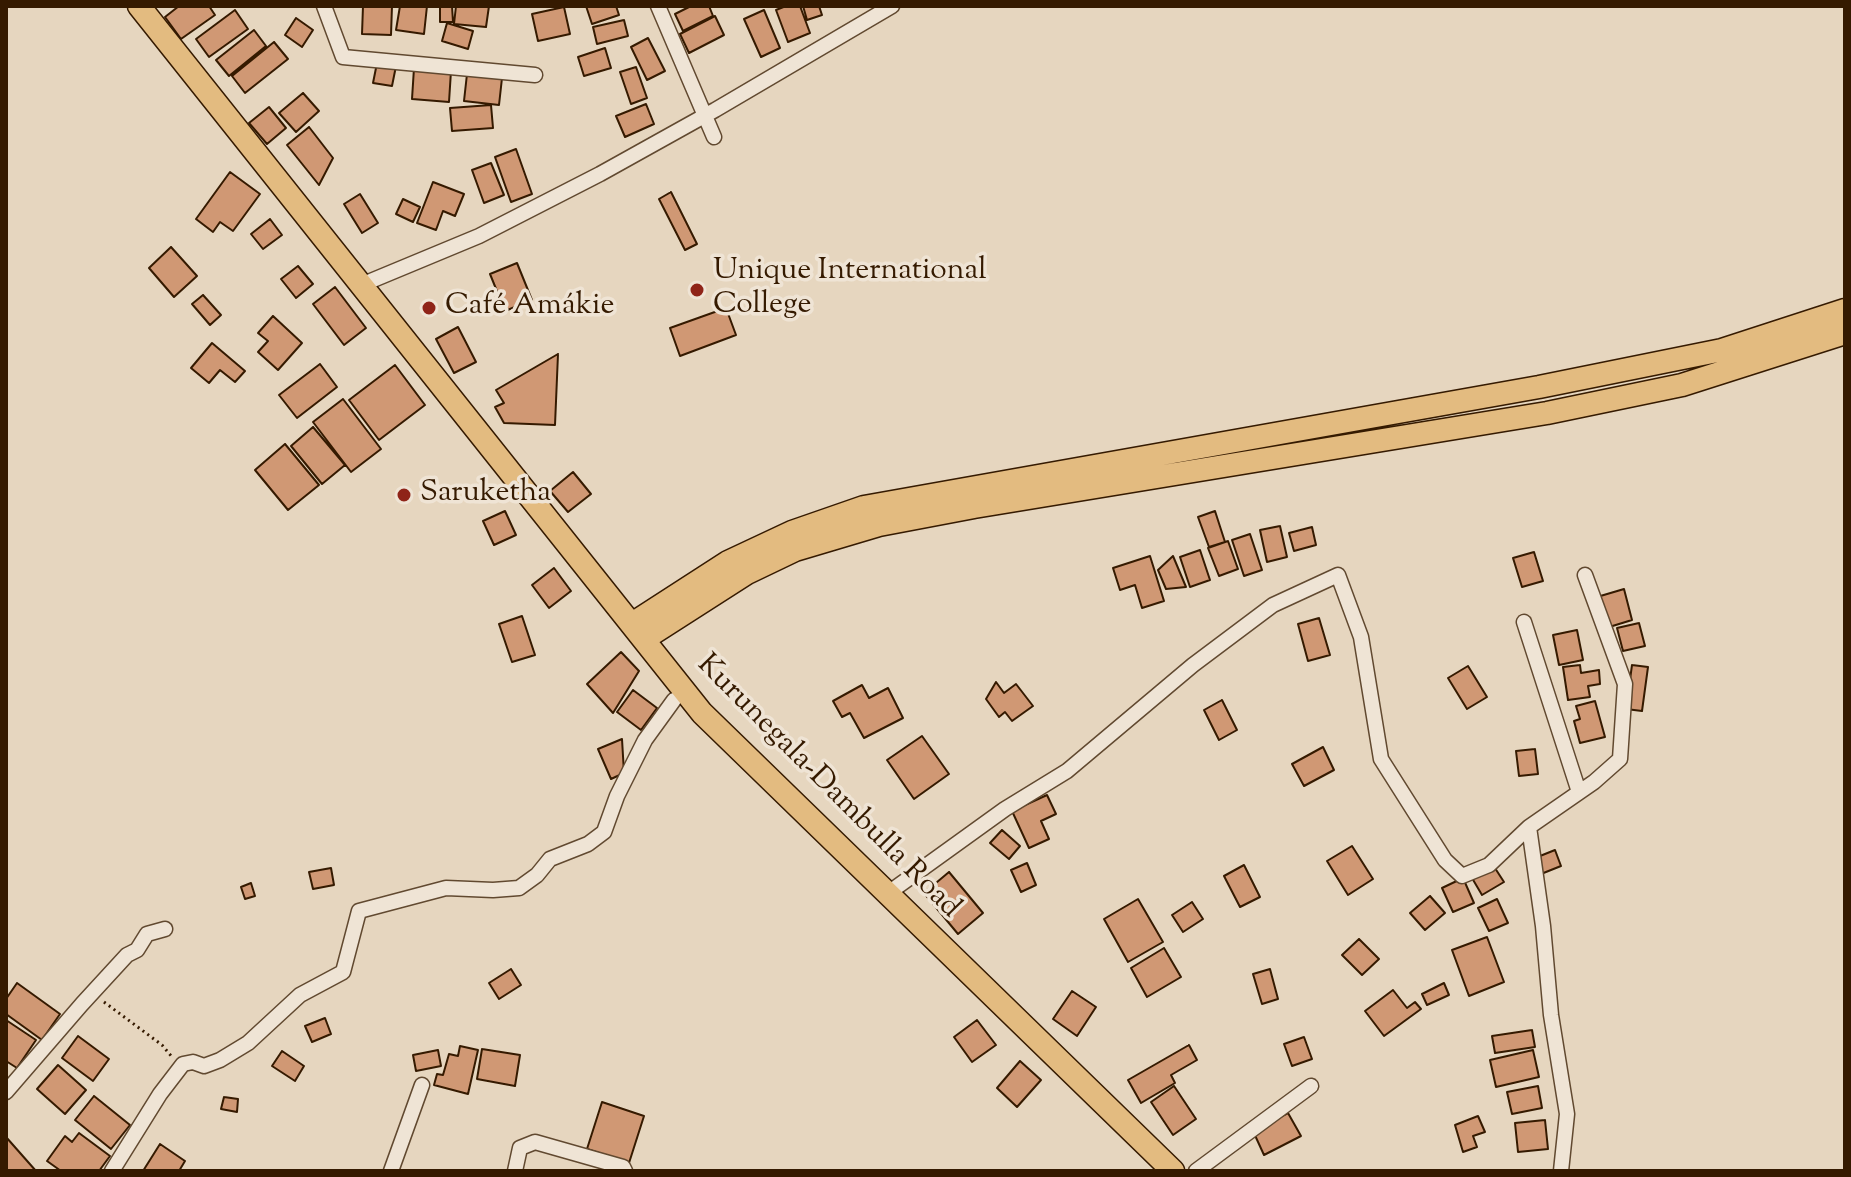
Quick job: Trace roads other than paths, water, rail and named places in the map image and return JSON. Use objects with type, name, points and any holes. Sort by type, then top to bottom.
[{"type":"highway","name":"Kurunegala-Dambulla Road","points":[[139,6],[702,713],[1173,1171]]},
{"type":"highway","points":[[638,632],[728,562],[792,532],[864,507],[1555,384],[1722,350],[1845,310]]},
{"type":"highway","points":[[638,632],[795,550],[879,525],[1547,413],[1682,385],[1845,333]]},
{"type":"street","points":[[324,6],[343,57],[535,75]]},
{"type":"street","points":[[658,6],[714,137]]},
{"type":"street","points":[[361,285],[479,236],[600,174],[892,6]]},
{"type":"street","points":[[887,894],[1005,809],[1067,771],[1193,665],[1273,605],[1338,575],[1361,637],[1381,759],[1445,860],[1462,876],[1489,865],[1529,827],[1620,759],[1625,684],[1585,575]]},
{"type":"street","points":[[1524,622],[1579,792]]},
{"type":"street","points":[[112,1171],[160,1094],[183,1064],[193,1062],[204,1066],[220,1060],[248,1043],[300,995],[343,972],[359,911],[446,888],[519,888],[537,875],[550,859],[588,844],[604,832],[617,796],[645,740],[674,700]]},
{"type":"street","points":[[1529,827],[1551,1015],[1567,1114],[1561,1171]]},
{"type":"street","points":[[6,1092],[90,995],[127,955],[137,950],[147,934],[165,929]]},
{"type":"street","points":[[391,1171],[422,1085]]},
{"type":"street","points":[[1196,1171],[1311,1086]]},
{"type":"street","points":[[515,1171],[520,1148],[535,1142],[623,1167],[625,1171]]},
{"type":"place","name":"Unique International College","points":[[697,290]]},
{"type":"place","name":"Café Amákie","points":[[429,308]]},
{"type":"place","name":"Saruketha","points":[[404,495]]}]
